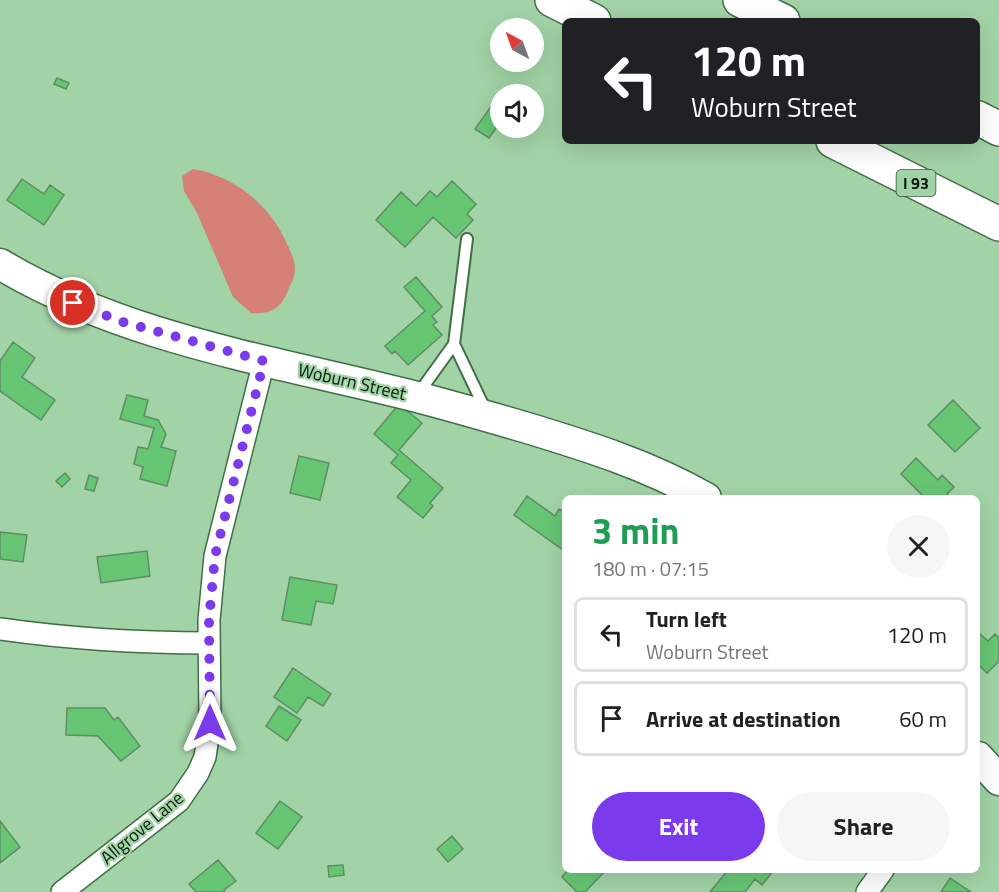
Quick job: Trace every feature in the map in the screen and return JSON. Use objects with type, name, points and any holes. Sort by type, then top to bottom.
[{"type":"highway","points":[[552,0],[588,18]]},
{"type":"highway","points":[[740,0],[777,18]]},
{"type":"highway","points":[[980,119],[999,129]]},
{"type":"highway","name":"I 93","points":[[839,144],[999,224]]},
{"type":"street","name":"Woburn Street","points":[[0,264],[50,293],[98,313],[264,361],[489,417],[629,460],[700,495]]},
{"type":"street","name":"Allgrove Lane","points":[[62,892],[166,813],[179,801],[198,773],[209,732],[209,643],[215,556],[264,361]]},
{"type":"street","points":[[0,629],[65,639],[134,643],[209,643]]},
{"type":"street","points":[[980,759],[999,780]]},
{"type":"street","points":[[867,892],[881,873]]},
{"type":"lane","points":[[416,397],[454,344],[467,239]]},
{"type":"lane","points":[[454,344],[489,417]]},
{"type":"shaded area","points":[[193,169],[223,178],[250,195],[261,205],[280,230],[292,255],[295,272],[284,299],[273,310],[251,313],[233,297],[197,213],[184,191],[182,176]]},
{"type":"building","points":[[57,78],[69,83],[66,89],[54,84]]},
{"type":"building","points":[[490,108],[489,138],[475,129]]},
{"type":"building","points":[[22,179],[44,194],[50,185],[64,195],[44,225],[7,200]]},
{"type":"building","points":[[452,181],[476,204],[467,214],[473,220],[456,238],[433,217],[405,247],[376,220],[401,192],[416,206],[430,191],[437,197]]},
{"type":"building","points":[[416,277],[442,307],[432,316],[437,322],[433,325],[442,335],[408,365],[395,351],[392,354],[385,346],[425,311],[404,287]]},
{"type":"building","points":[[13,342],[35,358],[22,377],[55,400],[41,420],[0,391],[0,361]]},
{"type":"building","points":[[127,395],[148,400],[144,416],[158,420],[166,434],[161,447],[176,451],[167,486],[140,479],[143,467],[134,464],[138,447],[148,449],[154,428],[120,419]]},
{"type":"building","points":[[953,400],[980,428],[955,452],[928,425]]},
{"type":"building","points":[[399,404],[422,423],[399,450],[443,488],[430,503],[433,506],[423,518],[397,497],[411,480],[391,463],[398,455],[374,434]]},
{"type":"building","points":[[299,456],[329,463],[320,500],[290,493]]},
{"type":"building","points":[[916,458],[938,480],[942,475],[954,487],[948,495],[922,495],[901,474]]},
{"type":"building","points":[[65,473],[70,479],[62,487],[56,481]]},
{"type":"building","points":[[89,475],[98,478],[94,491],[85,489]]},
{"type":"building","points":[[527,496],[555,516],[559,509],[562,511],[562,549],[514,515]]},
{"type":"building","points":[[0,532],[27,535],[23,562],[0,559]]},
{"type":"building","points":[[147,551],[150,576],[101,583],[97,557]]},
{"type":"building","points":[[290,577],[337,585],[333,604],[316,601],[311,625],[282,620]]},
{"type":"building","points":[[980,634],[988,641],[995,634],[999,638],[999,661],[987,673],[980,666]]},
{"type":"building","points":[[293,668],[331,694],[323,706],[308,697],[297,713],[274,697]]},
{"type":"building","points":[[279,706],[301,720],[287,741],[266,726]]},
{"type":"building","points":[[67,708],[105,708],[114,720],[118,717],[140,746],[121,761],[98,736],[66,735]]},
{"type":"building","points":[[280,801],[302,817],[278,849],[256,833]]},
{"type":"building","points":[[0,821],[20,847],[0,863]]},
{"type":"building","points":[[452,836],[463,849],[448,862],[437,849]]},
{"type":"building","points":[[218,860],[236,881],[224,890],[225,892],[196,892],[189,884]]},
{"type":"building","points":[[343,865],[344,875],[329,877],[328,866]]},
{"type":"building","points":[[565,873],[603,873],[585,892],[577,892],[562,877]]},
{"type":"building","points":[[726,873],[772,873],[762,885],[755,879],[745,892],[710,892]]},
{"type":"building","points":[[950,878],[971,892],[941,892]]},
{"type":"route","points":[[73,303],[123,322],[264,361],[215,556],[209,620],[210,723]]}]
